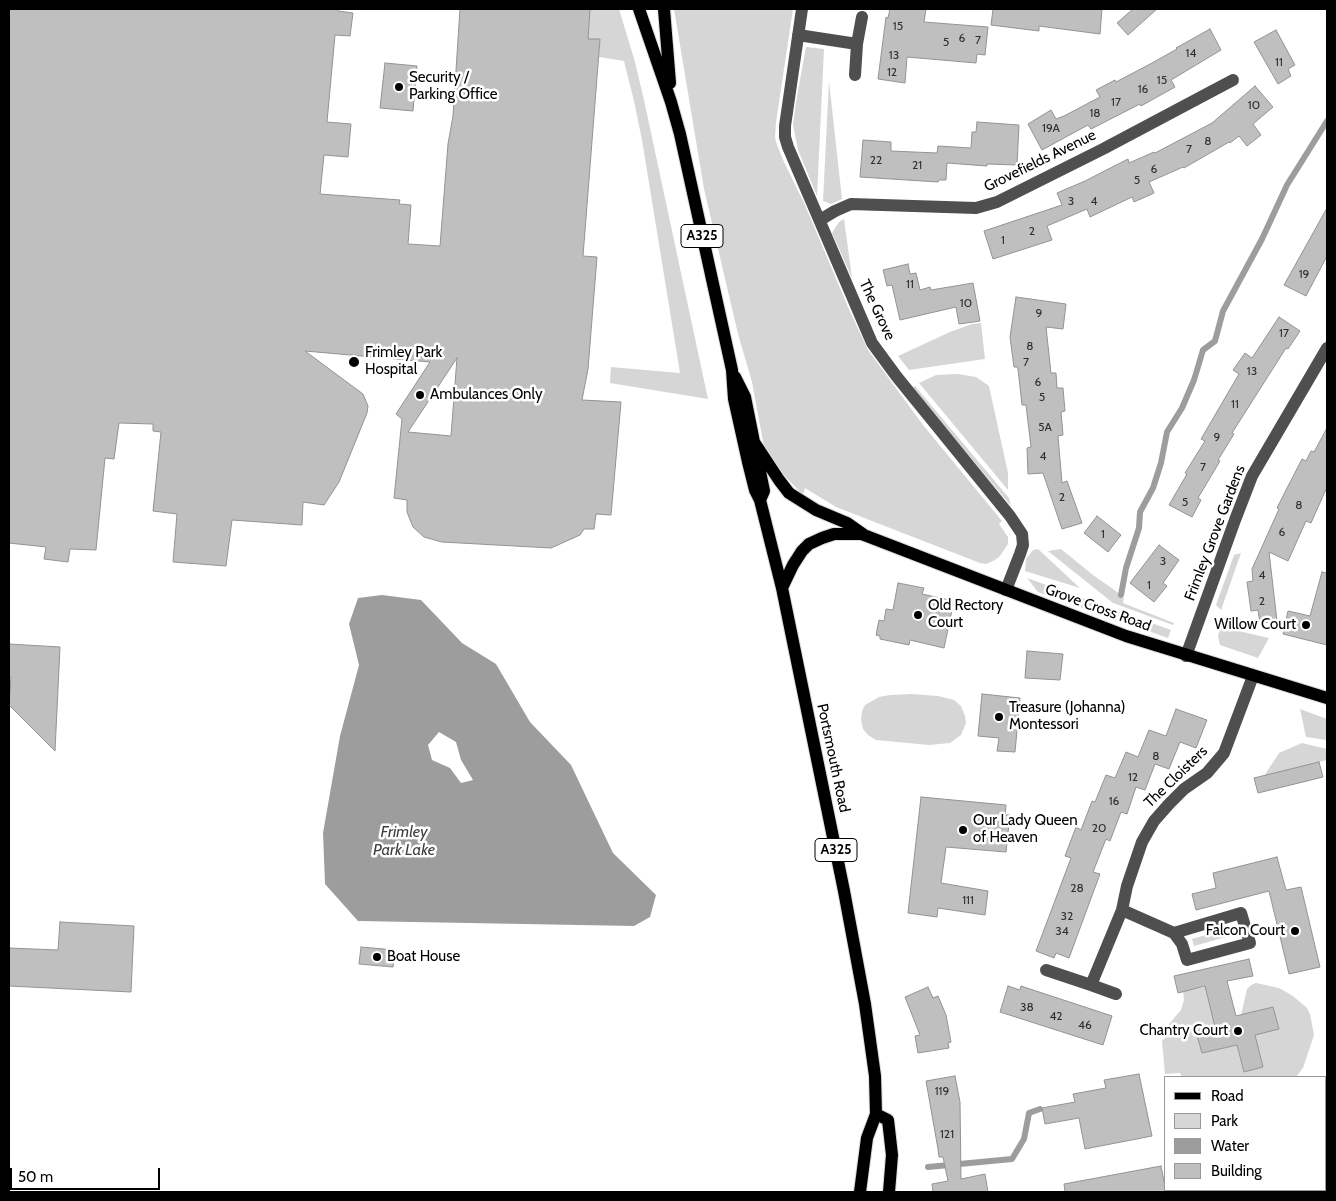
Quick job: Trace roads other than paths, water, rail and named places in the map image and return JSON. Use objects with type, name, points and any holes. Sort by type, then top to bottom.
[{"type":"main road","name":"Portsmouth Road","points":[[639,9],[671,102],[732,370],[734,399],[755,490],[760,500],[782,588],[844,891],[875,1076],[876,1114],[867,1138],[860,1192]]},
{"type":"main road","name":"Portsmouth Road","points":[[664,9],[671,102]]},
{"type":"main road","name":"Portsmouth Road","points":[[732,370],[744,397],[754,442],[764,491],[760,500]]},
{"type":"main road","name":"Grove Cross Road","points":[[754,442],[790,493],[810,507],[847,523],[862,534],[1126,636],[1327,698]]},
{"type":"main road","name":"Grove Cross Road","points":[[782,588],[793,565],[802,551],[810,544],[834,534],[862,534]]},
{"type":"main road","points":[[876,1114],[888,1120],[892,1156],[889,1192]]},
{"type":"street","name":"The Grove","points":[[802,9],[785,131],[788,147],[872,343],[897,377],[1010,516],[1022,534],[1023,544],[1006,590]]},
{"type":"street","points":[[855,75],[857,44],[862,17]]},
{"type":"street","points":[[798,35],[857,44]]},
{"type":"street","name":"Grovefields Avenue","points":[[820,220],[851,204],[976,208],[997,202],[1103,149],[1233,80]]},
{"type":"street","name":"Frimley Grove Gardens","points":[[1186,656],[1252,476],[1327,348]]},
{"type":"street","name":"The Cloisters","points":[[1091,986],[1122,910],[1127,886],[1142,842],[1154,821],[1169,804],[1184,789],[1207,773],[1224,753],[1253,676]]},
{"type":"street","points":[[1122,910],[1174,933],[1182,944],[1187,960],[1250,943],[1241,913],[1174,933]]},
{"type":"street","points":[[1046,970],[1116,994]]},
{"type":"water","name":"Frimley Park Lake","points":[[382,595],[421,600],[462,643],[496,664],[530,722],[571,765],[613,853],[656,895],[650,917],[634,926],[358,921],[325,884],[323,833],[340,736],[359,665],[349,624],[358,598]],"holes":[[[439,732],[456,742],[461,760],[473,780],[461,783],[450,768],[432,760],[428,745]]]},
{"type":"waterway","points":[[1121,595],[1126,568],[1139,528],[1140,512],[1153,488],[1161,463],[1167,432],[1182,408],[1194,380],[1203,350],[1215,341],[1223,311],[1262,239],[1287,185],[1327,121]]},
{"type":"waterway","points":[[928,1167],[1012,1159],[1024,1139],[1029,1113],[1040,1109]]},
{"type":"place","name":"Security / Parking Office","points":[[399,87]]},
{"type":"place","name":"Frimley Park Hospital","points":[[354,362]]},
{"type":"place","name":"Ambulances Only","points":[[420,395]]},
{"type":"place","name":"Old Rectory Court","points":[[918,615]]},
{"type":"place","name":"Willow Court","points":[[1306,625]]},
{"type":"place","name":"Treasure (Johanna) Montessori","points":[[999,717]]},
{"type":"place","name":"Our Lady Queen of Heaven","points":[[963,830]]},
{"type":"place","name":"Falcon Court","points":[[1295,931]]},
{"type":"place","name":"Boat House","points":[[377,957]]},
{"type":"place","name":"Chantry Court","points":[[1238,1031]]}]
